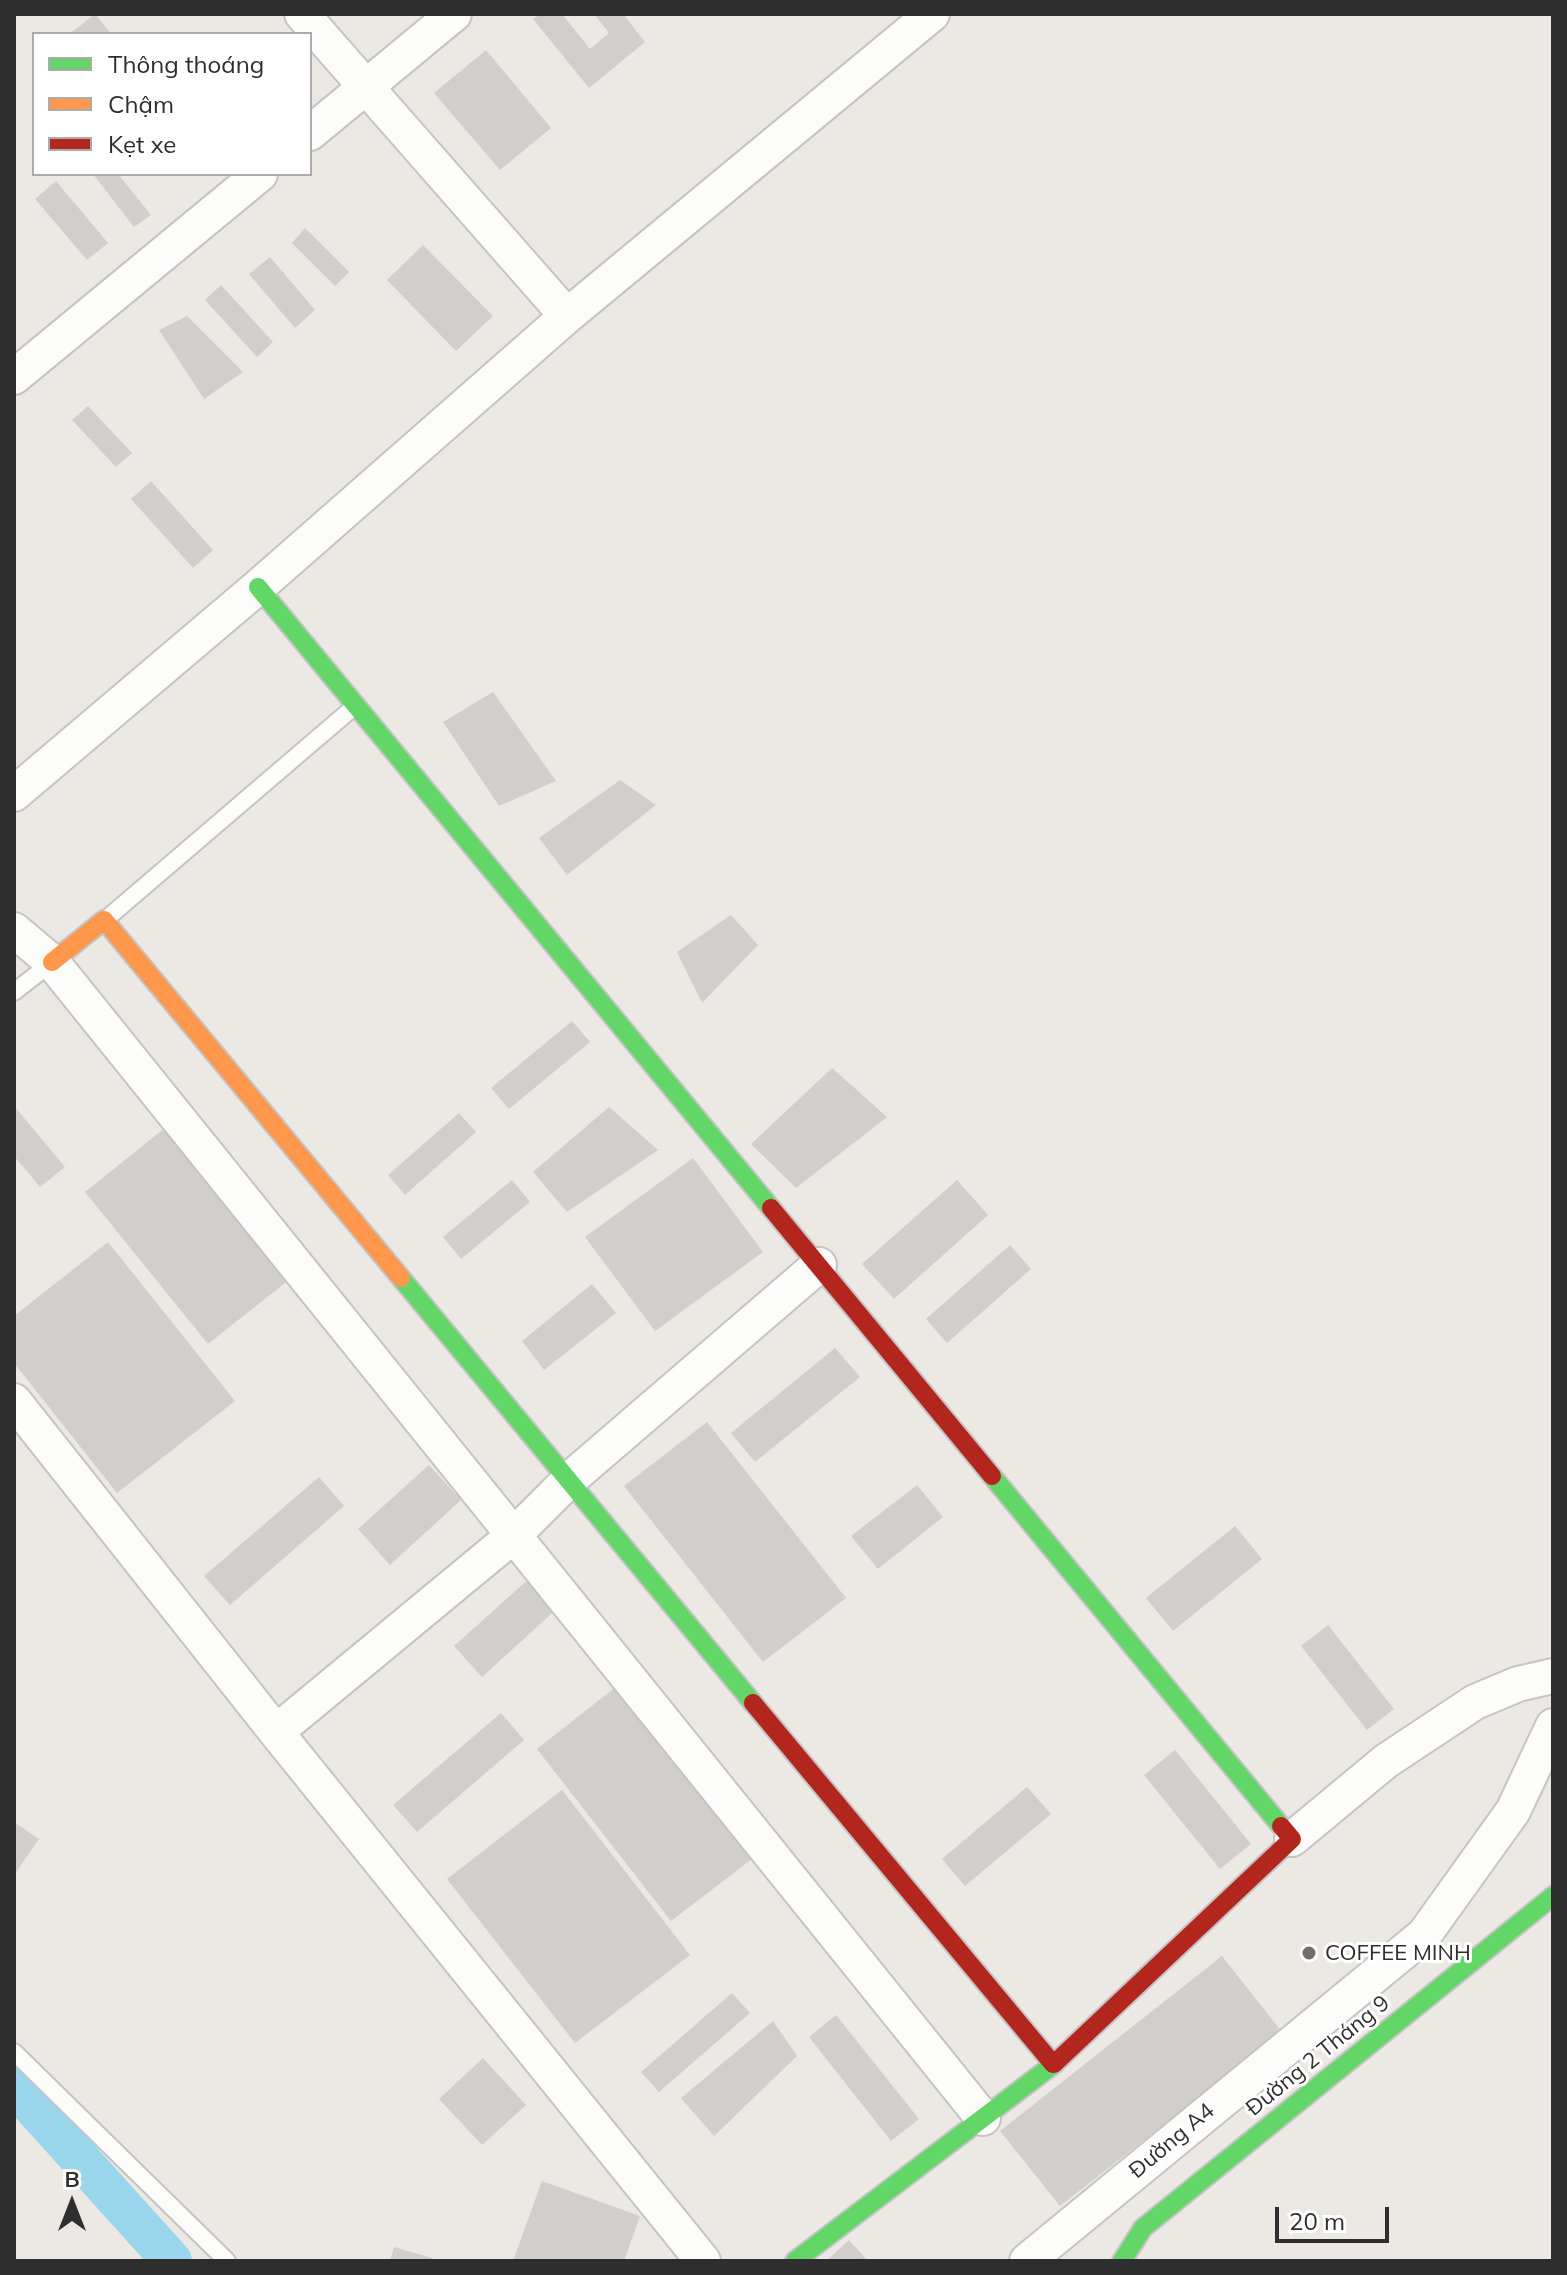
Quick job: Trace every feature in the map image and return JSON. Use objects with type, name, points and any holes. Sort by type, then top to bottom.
[{"type":"main road","points":[[258,587],[1292,1839],[1068,2053],[795,2261]]},
{"type":"main road","points":[[52,962],[104,920],[1053,2064]]},
{"type":"main road","name":"Đường 2 Tháng 9","points":[[1122,2261],[1143,2228],[1553,1896]]},
{"type":"street","points":[[302,14],[567,316]]},
{"type":"street","points":[[312,131],[454,14]]},
{"type":"street","points":[[14,794],[258,587],[567,316],[932,14]]},
{"type":"street","points":[[14,377],[258,176]]},
{"type":"street","points":[[14,930],[52,962],[983,2118]]},
{"type":"street","points":[[276,1732],[513,1536],[569,1480],[819,1265]]},
{"type":"street","points":[[14,1401],[276,1732],[703,2261]]},
{"type":"street","points":[[1292,1839],[1386,1761],[1475,1702],[1518,1684],[1553,1676]]},
{"type":"street","name":"Đường A4","points":[[1027,2261],[1424,1935],[1513,1811],[1553,1726]]},
{"type":"lane","points":[[104,920],[356,705]]},
{"type":"lane","points":[[14,992],[52,962]]},
{"type":"lane","points":[[14,2052],[227,2261]]},
{"type":"building","points":[[95,14],[109,32],[72,32]]},
{"type":"building","points":[[540,14],[562,14],[590,49],[609,33],[594,14],[623,14],[645,42],[589,88],[533,19]]},
{"type":"building","points":[[486,50],[551,128],[500,170],[434,93]]},
{"type":"building","points":[[95,176],[120,176],[151,215],[134,227]]},
{"type":"building","points":[[56,181],[108,243],[87,260],[35,199]]},
{"type":"building","points":[[305,228],[349,272],[335,286],[292,243]]},
{"type":"building","points":[[423,245],[493,316],[456,351],[387,280]]},
{"type":"building","points":[[270,257],[315,310],[295,328],[249,274]]},
{"type":"building","points":[[221,285],[273,342],[257,357],[205,300]]},
{"type":"building","points":[[187,316],[243,372],[204,399],[159,330]]},
{"type":"building","points":[[88,406],[132,453],[116,467],[72,420]]},
{"type":"building","points":[[151,481],[213,550],[193,568],[131,499]]},
{"type":"building","points":[[493,692],[556,781],[499,806],[443,722]]},
{"type":"building","points":[[620,780],[656,805],[567,875],[539,838]]},
{"type":"building","points":[[731,915],[758,945],[702,1003],[677,952]]},
{"type":"building","points":[[572,1021],[590,1042],[509,1109],[491,1088]]},
{"type":"building","points":[[832,1068],[887,1117],[796,1188],[751,1144]]},
{"type":"building","points":[[14,1106],[65,1167],[40,1187],[14,1156]]},
{"type":"building","points":[[609,1107],[658,1150],[567,1212],[533,1172]]},
{"type":"building","points":[[459,1113],[476,1132],[405,1195],[388,1175]]},
{"type":"building","points":[[171,1123],[295,1275],[208,1344],[85,1192]]},
{"type":"building","points":[[693,1158],[763,1252],[655,1331],[585,1237]]},
{"type":"building","points":[[512,1180],[530,1202],[461,1259],[443,1237]]},
{"type":"building","points":[[957,1180],[988,1215],[894,1299],[862,1264]]},
{"type":"building","points":[[108,1242],[235,1401],[117,1493],[14,1363],[14,1316]]},
{"type":"building","points":[[1010,1245],[1031,1269],[947,1343],[926,1319]]},
{"type":"building","points":[[592,1284],[616,1313],[544,1370],[522,1341]]},
{"type":"building","points":[[835,1348],[860,1377],[755,1462],[731,1433]]},
{"type":"building","points":[[707,1422],[846,1598],[763,1662],[624,1486]]},
{"type":"building","points":[[429,1465],[461,1500],[390,1565],[358,1529]]},
{"type":"building","points":[[319,1477],[344,1506],[230,1605],[204,1576]]},
{"type":"building","points":[[917,1485],[943,1517],[878,1569],[851,1536]]},
{"type":"building","points":[[1235,1526],[1262,1559],[1173,1631],[1146,1598]]},
{"type":"building","points":[[532,1576],[560,1606],[482,1677],[454,1646]]},
{"type":"building","points":[[1328,1625],[1394,1709],[1367,1730],[1301,1646]]},
{"type":"building","points":[[617,1686],[752,1859],[671,1921],[537,1749]]},
{"type":"building","points":[[501,1713],[524,1740],[417,1832],[393,1805]]},
{"type":"building","points":[[1175,1750],[1251,1844],[1220,1869],[1144,1775]]},
{"type":"building","points":[[1027,1787],[1051,1814],[965,1886],[942,1859]]},
{"type":"building","points":[[562,1790],[690,1955],[575,2043],[447,1879]]},
{"type":"building","points":[[14,1822],[39,1839],[14,1875]]},
{"type":"building","points":[[1222,1956],[1282,2032],[1060,2206],[1000,2131]]},
{"type":"building","points":[[732,1993],[750,2013],[659,2092],[641,2072]]},
{"type":"building","points":[[836,2015],[919,2119],[891,2141],[809,2037]]},
{"type":"building","points":[[773,2021],[797,2056],[714,2136],[681,2098]]},
{"type":"building","points":[[483,2058],[526,2105],[482,2145],[439,2099]]},
{"type":"building","points":[[542,2181],[640,2216],[624,2261],[513,2261]]},
{"type":"building","points":[[849,2240],[868,2261],[826,2261]]},
{"type":"building","points":[[394,2247],[432,2258],[432,2261],[390,2261]]},
{"type":"waterway","points":[[14,2086],[172,2261]]},
{"type":"traffic: fast","points":[[258,587],[771,1208]]},
{"type":"traffic: fast","points":[[401,1278],[753,1703]]},
{"type":"traffic: fast","points":[[992,1476],[1281,1826]]},
{"type":"traffic: fast","points":[[1122,2261],[1143,2228],[1553,1896]]},
{"type":"traffic: fast","points":[[795,2261],[1054,2064]]},
{"type":"traffic: slow","points":[[52,962],[104,920],[401,1278]]},
{"type":"traffic: jam","points":[[771,1208],[992,1476]]},
{"type":"traffic: jam","points":[[753,1703],[1053,2064]]},
{"type":"traffic: jam","points":[[1054,2064],[1292,1839],[1281,1826]]},
{"type":"place","name":"COFFEE MINH","points":[[1309,1953]]}]
